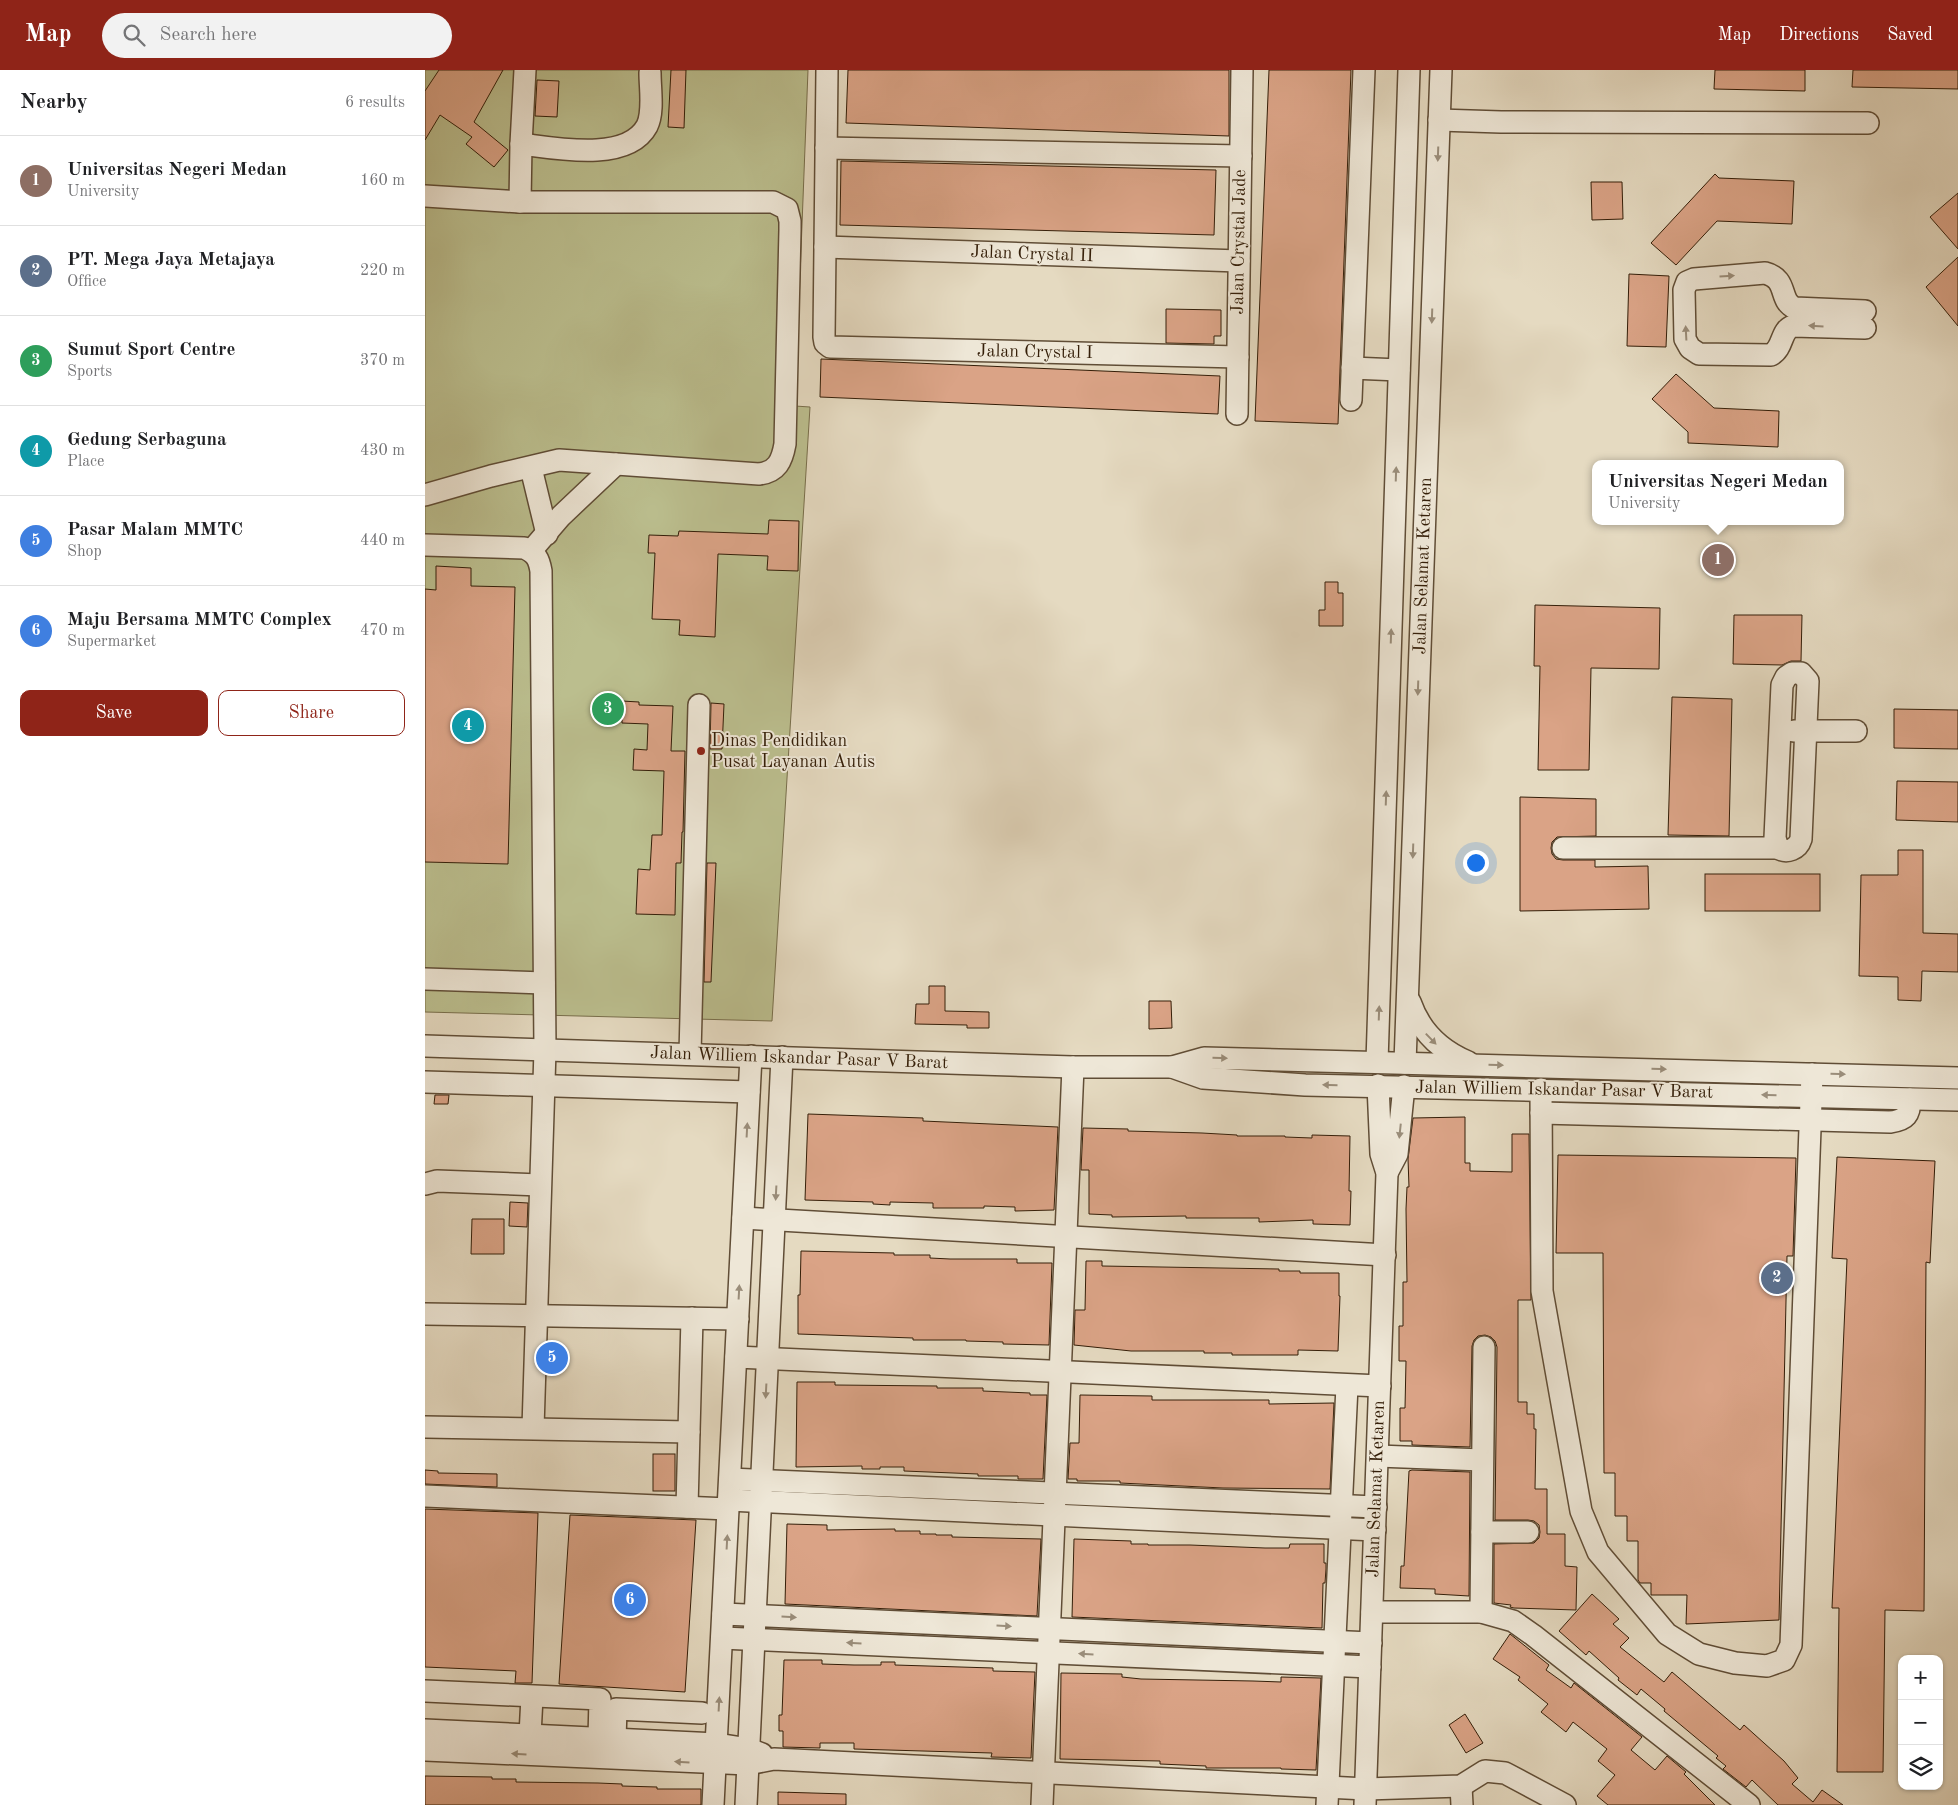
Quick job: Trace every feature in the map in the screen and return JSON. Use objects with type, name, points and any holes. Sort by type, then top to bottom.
[{"type":"street","points":[[520,202],[525,70]]},
{"type":"street","points":[[825,247],[827,70]]},
{"type":"street","name":"Jalan Crystal Jade","points":[[1237,414],[1242,70]]},
{"type":"street","points":[[1351,400],[1364,70]]},
{"type":"street","name":"Jalan Selamat Ketaren","points":[[1377,1062],[1409,70]]},
{"type":"street","name":"Jalan Selamat Ketaren","points":[[1405,1062],[1441,70]]},
{"type":"street","points":[[521,144],[583,151],[606,150],[634,140],[648,125],[650,114],[650,73]]},
{"type":"street","points":[[1439,120],[1501,122],[1868,123]]},
{"type":"street","points":[[826,148],[1241,156]]},
{"type":"street","points":[[425,196],[520,202],[773,202],[787,209],[789,215],[785,444],[780,464],[767,473],[759,474],[559,460],[425,495]]},
{"type":"street","name":"Jalan Crystal II","points":[[825,247],[1239,261]]},
{"type":"street","name":"Jalan Crystal I","points":[[825,247],[824,337],[827,345],[833,348],[1238,357]]},
{"type":"street","points":[[1765,274],[1779,280],[1788,304],[1795,308],[1865,320],[1790,326],[1786,330],[1779,348],[1771,355],[1699,354],[1689,348],[1685,339],[1684,290],[1687,282],[1694,279],[1765,274]]},
{"type":"street","points":[[1402,282],[1433,284]]},
{"type":"street","points":[[1352,368],[1399,370]]},
{"type":"street","points":[[531,551],[561,516],[616,464]]},
{"type":"street","points":[[531,468],[547,534]]},
{"type":"street","points":[[425,545],[524,548],[537,556],[541,571],[545,1050],[533,1428]]},
{"type":"street","points":[[1563,848],[1778,848],[1781,851],[1790,851],[1797,846],[1801,839],[1808,681],[1804,675],[1797,673],[1786,677],[1782,685],[1775,838],[1778,848]]},
{"type":"street","points":[[690,1054],[699,705]]},
{"type":"street","points":[[1780,730],[1856,731]]},
{"type":"street","points":[[1387,773],[1415,772]]},
{"type":"street","points":[[425,979],[544,983]]},
{"type":"street","points":[[1408,997],[1415,1015],[1425,1032],[1438,1045],[1454,1056],[1472,1064]]},
{"type":"street","name":"Jalan Williem Iskandar Pasar V Barat","points":[[425,1046],[1073,1067],[1172,1067],[1204,1058],[1958,1078]]},
{"type":"street","points":[[713,1805],[751,1056]]},
{"type":"street","points":[[746,1805],[782,1057]]},
{"type":"street","points":[[1042,1805],[1073,1067]]},
{"type":"street","name":"Jalan Williem Iskandar Pasar V Barat","points":[[1172,1067],[1203,1078],[1305,1085],[1379,1085],[1958,1100]]},
{"type":"street","points":[[1541,1089],[1542,1290],[1581,1511],[1598,1552],[1667,1634],[1699,1654],[1754,1666],[1779,1663],[1787,1656],[1791,1645],[1812,1074]]},
{"type":"street","points":[[425,1082],[749,1092]]},
{"type":"street","name":"Jalan Selamat Ketaren","points":[[1366,1797],[1387,1173],[1381,1154],[1379,1085]]},
{"type":"street","name":"Jalan Selamat Ketaren","points":[[1387,1173],[1397,1154],[1404,1086]]},
{"type":"street","points":[[1541,1112],[1811,1120],[1901,1120],[1909,1114],[1910,1099]]},
{"type":"street","points":[[425,1184],[437,1181],[540,1185]]},
{"type":"street","points":[[743,1218],[1385,1255]]},
{"type":"street","points":[[425,1314],[738,1319]]},
{"type":"street","points":[[687,1507],[692,1318]]},
{"type":"street","points":[[1481,1612],[1484,1347]]},
{"type":"street","points":[[736,1357],[1380,1386]]},
{"type":"street","points":[[1327,1796],[1347,1386]]},
{"type":"street","points":[[425,1427],[689,1432]]},
{"type":"street","points":[[1378,1456],[1482,1460]]},
{"type":"street","points":[[730,1479],[1376,1507]]},
{"type":"street","points":[[425,1496],[687,1507],[761,1502],[1375,1530]]},
{"type":"street","points":[[1482,1532],[1529,1532]]},
{"type":"street","points":[[1372,1612],[1481,1612],[1513,1622],[1524,1628],[1749,1805]]},
{"type":"street","points":[[723,1614],[1371,1643]]},
{"type":"street","points":[[827,1642],[828,1619]]},
{"type":"street","points":[[886,1645],[887,1621]]},
{"type":"street","points":[[933,1647],[934,1623]]},
{"type":"street","points":[[976,1649],[977,1625]]},
{"type":"street","points":[[1126,1656],[1127,1632]]},
{"type":"street","points":[[1171,1658],[1172,1634]]},
{"type":"street","points":[[1218,1660],[1219,1636]]},
{"type":"street","points":[[722,1638],[1370,1667]]},
{"type":"street","points":[[1275,1663],[1276,1639]]},
{"type":"street","points":[[425,1691],[600,1699],[607,1739]]},
{"type":"street","points":[[530,1735],[533,1697]]},
{"type":"street","points":[[607,1739],[616,1709],[702,1713]]},
{"type":"street","points":[[425,1730],[607,1739],[748,1757],[1043,1773],[1327,1796],[1461,1795],[1485,1771],[1494,1771],[1505,1773],[1565,1805]]},
{"type":"street","points":[[425,1750],[716,1754]]},
{"type":"green space","points":[[425,70],[808,70],[795,406],[810,407],[772,1021],[425,1012]]},
{"type":"building","points":[[439,70],[503,70],[474,122],[508,150],[494,167],[466,144],[472,137],[440,115],[425,140],[425,91]]},
{"type":"building","points":[[671,70],[686,70],[684,128],[668,127]]},
{"type":"building","points":[[848,70],[1229,70],[1229,136],[846,123]]},
{"type":"building","points":[[1269,70],[1351,70],[1338,424],[1255,421]]},
{"type":"building","points":[[1715,70],[1805,70],[1805,91],[1714,89]]},
{"type":"building","points":[[1853,70],[1958,70],[1958,89],[1852,87]]},
{"type":"building","points":[[537,80],[559,81],[557,117],[535,116]]},
{"type":"building","points":[[841,161],[1216,170],[1214,235],[840,225]]},
{"type":"building","points":[[1715,174],[1719,178],[1794,181],[1792,224],[1717,221],[1676,265],[1651,243]]},
{"type":"building","points":[[1591,182],[1622,182],[1623,219],[1592,220]]},
{"type":"building","points":[[1958,193],[1958,249],[1930,217]]},
{"type":"building","points":[[1958,257],[1958,326],[1926,287]]},
{"type":"building","points":[[1629,274],[1669,276],[1666,347],[1627,346]]},
{"type":"building","points":[[1166,309],[1221,310],[1221,336],[1214,336],[1214,344],[1166,343]]},
{"type":"building","points":[[821,359],[1220,376],[1218,414],[820,397]]},
{"type":"building","points":[[1676,374],[1714,408],[1779,411],[1778,447],[1688,443],[1688,432],[1652,399]]},
{"type":"building","points":[[769,520],[799,521],[798,571],[767,570],[768,556],[718,554],[715,637],[679,635],[680,620],[652,619],[655,553],[648,553],[649,535],[678,536],[679,531],[768,534]]},
{"type":"building","points":[[436,566],[471,568],[471,586],[515,587],[508,864],[425,862],[425,589],[436,590]]},
{"type":"building","points":[[1325,582],[1338,582],[1338,593],[1343,593],[1343,626],[1319,626],[1319,610],[1325,610]]},
{"type":"building","points":[[1535,605],[1660,608],[1659,669],[1591,668],[1589,770],[1538,770],[1540,666],[1534,666]]},
{"type":"building","points":[[1734,615],[1802,615],[1801,661],[1791,661],[1782,665],[1733,664]]},
{"type":"building","points":[[1672,697],[1732,699],[1729,836],[1668,835]]},
{"type":"building","points":[[622,701],[639,702],[639,705],[673,706],[671,751],[685,751],[683,832],[681,863],[676,863],[675,915],[636,914],[638,869],[650,870],[652,835],[662,835],[664,771],[633,770],[634,749],[647,750],[648,724],[622,723]]},
{"type":"building","points":[[711,703],[724,704],[722,749],[710,749]]},
{"type":"building","points":[[1894,709],[1958,710],[1958,749],[1894,748]]},
{"type":"building","points":[[1897,781],[1958,782],[1958,822],[1896,820]]},
{"type":"building","points":[[1520,797],[1596,799],[1596,836],[1557,837],[1552,842],[1552,854],[1556,859],[1563,860],[1595,860],[1595,867],[1648,866],[1649,909],[1520,911]]},
{"type":"building","points":[[1898,850],[1923,850],[1923,933],[1958,934],[1958,972],[1922,971],[1921,1001],[1898,1000],[1898,977],[1859,976],[1861,875],[1898,875]]},
{"type":"building","points":[[707,863],[716,863],[711,982],[704,982]]},
{"type":"building","points":[[1705,874],[1820,874],[1820,911],[1705,911]]},
{"type":"building","points":[[929,986],[945,986],[945,1011],[989,1012],[989,1028],[967,1028],[967,1025],[915,1024],[916,1004],[929,1004]]},
{"type":"building","points":[[1149,1001],[1171,1001],[1172,1028],[1149,1029]]},
{"type":"building","points":[[435,1095],[449,1095],[448,1104],[434,1104]]},
{"type":"building","points":[[808,1114],[923,1118],[923,1121],[1058,1127],[1054,1210],[1015,1211],[1015,1207],[984,1206],[984,1208],[933,1208],[933,1203],[890,1202],[890,1205],[873,1204],[873,1202],[805,1200]]},
{"type":"building","points":[[1465,1117],[1465,1163],[1470,1163],[1470,1171],[1512,1172],[1512,1134],[1529,1134],[1531,1300],[1518,1300],[1518,1402],[1527,1402],[1527,1414],[1534,1414],[1534,1429],[1536,1429],[1535,1489],[1547,1489],[1547,1534],[1565,1534],[1565,1566],[1577,1567],[1576,1610],[1514,1608],[1510,1607],[1511,1605],[1494,1603],[1494,1544],[1534,1543],[1539,1538],[1540,1532],[1539,1525],[1534,1521],[1495,1520],[1497,1347],[1491,1337],[1485,1335],[1478,1336],[1472,1346],[1470,1447],[1412,1445],[1412,1441],[1400,1441],[1400,1408],[1405,1408],[1406,1361],[1399,1361],[1399,1326],[1403,1326],[1403,1282],[1407,1282],[1406,1209],[1407,1187],[1409,1187],[1408,1159],[1413,1118]]},
{"type":"building","points":[[1083,1128],[1237,1136],[1312,1138],[1312,1135],[1350,1136],[1350,1225],[1313,1224],[1313,1220],[1259,1222],[1259,1218],[1186,1218],[1186,1216],[1112,1217],[1112,1215],[1089,1214],[1089,1170],[1081,1170]]},
{"type":"building","points":[[1558,1155],[1796,1158],[1793,1256],[1787,1256],[1779,1620],[1686,1624],[1687,1595],[1651,1595],[1651,1583],[1640,1583],[1638,1580],[1638,1541],[1627,1541],[1627,1516],[1615,1516],[1615,1473],[1604,1473],[1603,1253],[1556,1253]]},
{"type":"building","points":[[1837,1157],[1935,1161],[1930,1263],[1926,1262],[1924,1611],[1885,1610],[1883,1772],[1837,1772],[1839,1608],[1832,1608],[1847,1259],[1832,1258]]},
{"type":"building","points":[[510,1202],[528,1203],[527,1227],[509,1226]]},
{"type":"building","points":[[472,1219],[504,1219],[504,1254],[471,1254]]},
{"type":"building","points":[[801,1251],[894,1253],[894,1255],[930,1255],[930,1258],[1017,1259],[1017,1263],[1052,1263],[1049,1345],[798,1334]]},
{"type":"building","points":[[1086,1261],[1102,1261],[1102,1266],[1279,1269],[1279,1271],[1300,1271],[1300,1273],[1339,1273],[1338,1351],[1298,1350],[1298,1355],[1232,1355],[1232,1353],[1204,1353],[1204,1351],[1131,1351],[1074,1345],[1075,1310],[1085,1310]]},
{"type":"building","points":[[797,1382],[835,1382],[835,1385],[983,1388],[983,1391],[1047,1395],[1043,1479],[1018,1479],[1018,1476],[978,1476],[978,1474],[904,1471],[904,1467],[862,1469],[862,1466],[796,1467]]},
{"type":"building","points":[[1080,1395],[1152,1396],[1152,1400],[1269,1400],[1269,1404],[1334,1403],[1330,1489],[1223,1488],[1068,1479],[1070,1443],[1079,1443]]},
{"type":"building","points":[[653,1454],[675,1454],[675,1491],[653,1491]]},
{"type":"building","points":[[425,1470],[438,1471],[438,1473],[497,1474],[497,1487],[425,1484]]},
{"type":"building","points":[[1409,1471],[1470,1472],[1469,1596],[1435,1594],[1435,1589],[1400,1588],[1401,1566],[1404,1566]]},
{"type":"building","points":[[425,1509],[538,1513],[532,1683],[515,1683],[516,1671],[425,1667]]},
{"type":"building","points":[[570,1515],[696,1520],[685,1692],[559,1684]]},
{"type":"building","points":[[787,1524],[827,1525],[827,1530],[895,1529],[895,1531],[920,1531],[920,1534],[952,1535],[952,1537],[1041,1539],[1037,1616],[785,1604]]},
{"type":"building","points":[[1074,1539],[1131,1541],[1131,1544],[1148,1545],[1265,1548],[1289,1548],[1290,1544],[1324,1544],[1324,1563],[1326,1563],[1326,1569],[1325,1583],[1323,1583],[1322,1628],[1072,1617]]},
{"type":"building","points":[[1592,1594],[1619,1619],[1613,1624],[1629,1638],[1620,1647],[1664,1682],[1672,1672],[1740,1730],[1744,1725],[1784,1761],[1798,1778],[1792,1784],[1813,1802],[1822,1790],[1843,1805],[1778,1805],[1752,1780],[1746,1787],[1723,1769],[1726,1766],[1716,1758],[1718,1756],[1641,1689],[1637,1695],[1618,1680],[1619,1678],[1589,1651],[1586,1655],[1559,1631]]},
{"type":"building","points":[[1510,1634],[1549,1665],[1546,1670],[1571,1688],[1574,1683],[1642,1737],[1631,1750],[1655,1770],[1667,1756],[1686,1772],[1684,1774],[1715,1805],[1608,1805],[1597,1796],[1615,1775],[1598,1761],[1607,1749],[1573,1722],[1566,1732],[1541,1712],[1548,1704],[1518,1680],[1520,1677],[1493,1659]]},
{"type":"building","points":[[784,1660],[822,1660],[822,1664],[854,1665],[881,1665],[881,1662],[895,1662],[895,1665],[993,1668],[993,1671],[1035,1672],[1031,1758],[991,1757],[992,1753],[854,1749],[854,1743],[820,1743],[820,1748],[783,1747],[783,1731],[779,1731],[779,1715],[782,1715]]},
{"type":"building","points":[[1061,1673],[1122,1674],[1122,1677],[1141,1679],[1281,1682],[1281,1677],[1321,1678],[1316,1770],[1206,1768],[1206,1766],[1160,1764],[1160,1761],[1060,1759]]},
{"type":"building","points":[[1465,1714],[1483,1743],[1466,1753],[1449,1725]]},
{"type":"building","points":[[425,1776],[492,1777],[492,1779],[516,1779],[516,1782],[598,1783],[657,1787],[657,1789],[701,1789],[701,1805],[425,1805]]},
{"type":"building","points":[[778,1792],[846,1794],[846,1805],[778,1805]]},
{"type":"place","name":"Universitas Negeri Medan","points":[[1718,560]]},
{"type":"place","name":"Sumut Sport Centre","points":[[608,709]]},
{"type":"place","name":"Gedung Serbaguna","points":[[468,726]]},
{"type":"place","name":"Dinas Pendidikan Pusat Layanan Autis","points":[[701,751]]},
{"type":"place","name":"PT. Mega Jaya Metajaya","points":[[1777,1278]]},
{"type":"place","name":"Pasar Malam MMTC","points":[[552,1358]]},
{"type":"place","name":"Maju Bersama MMTC Complex","points":[[630,1600]]}]
